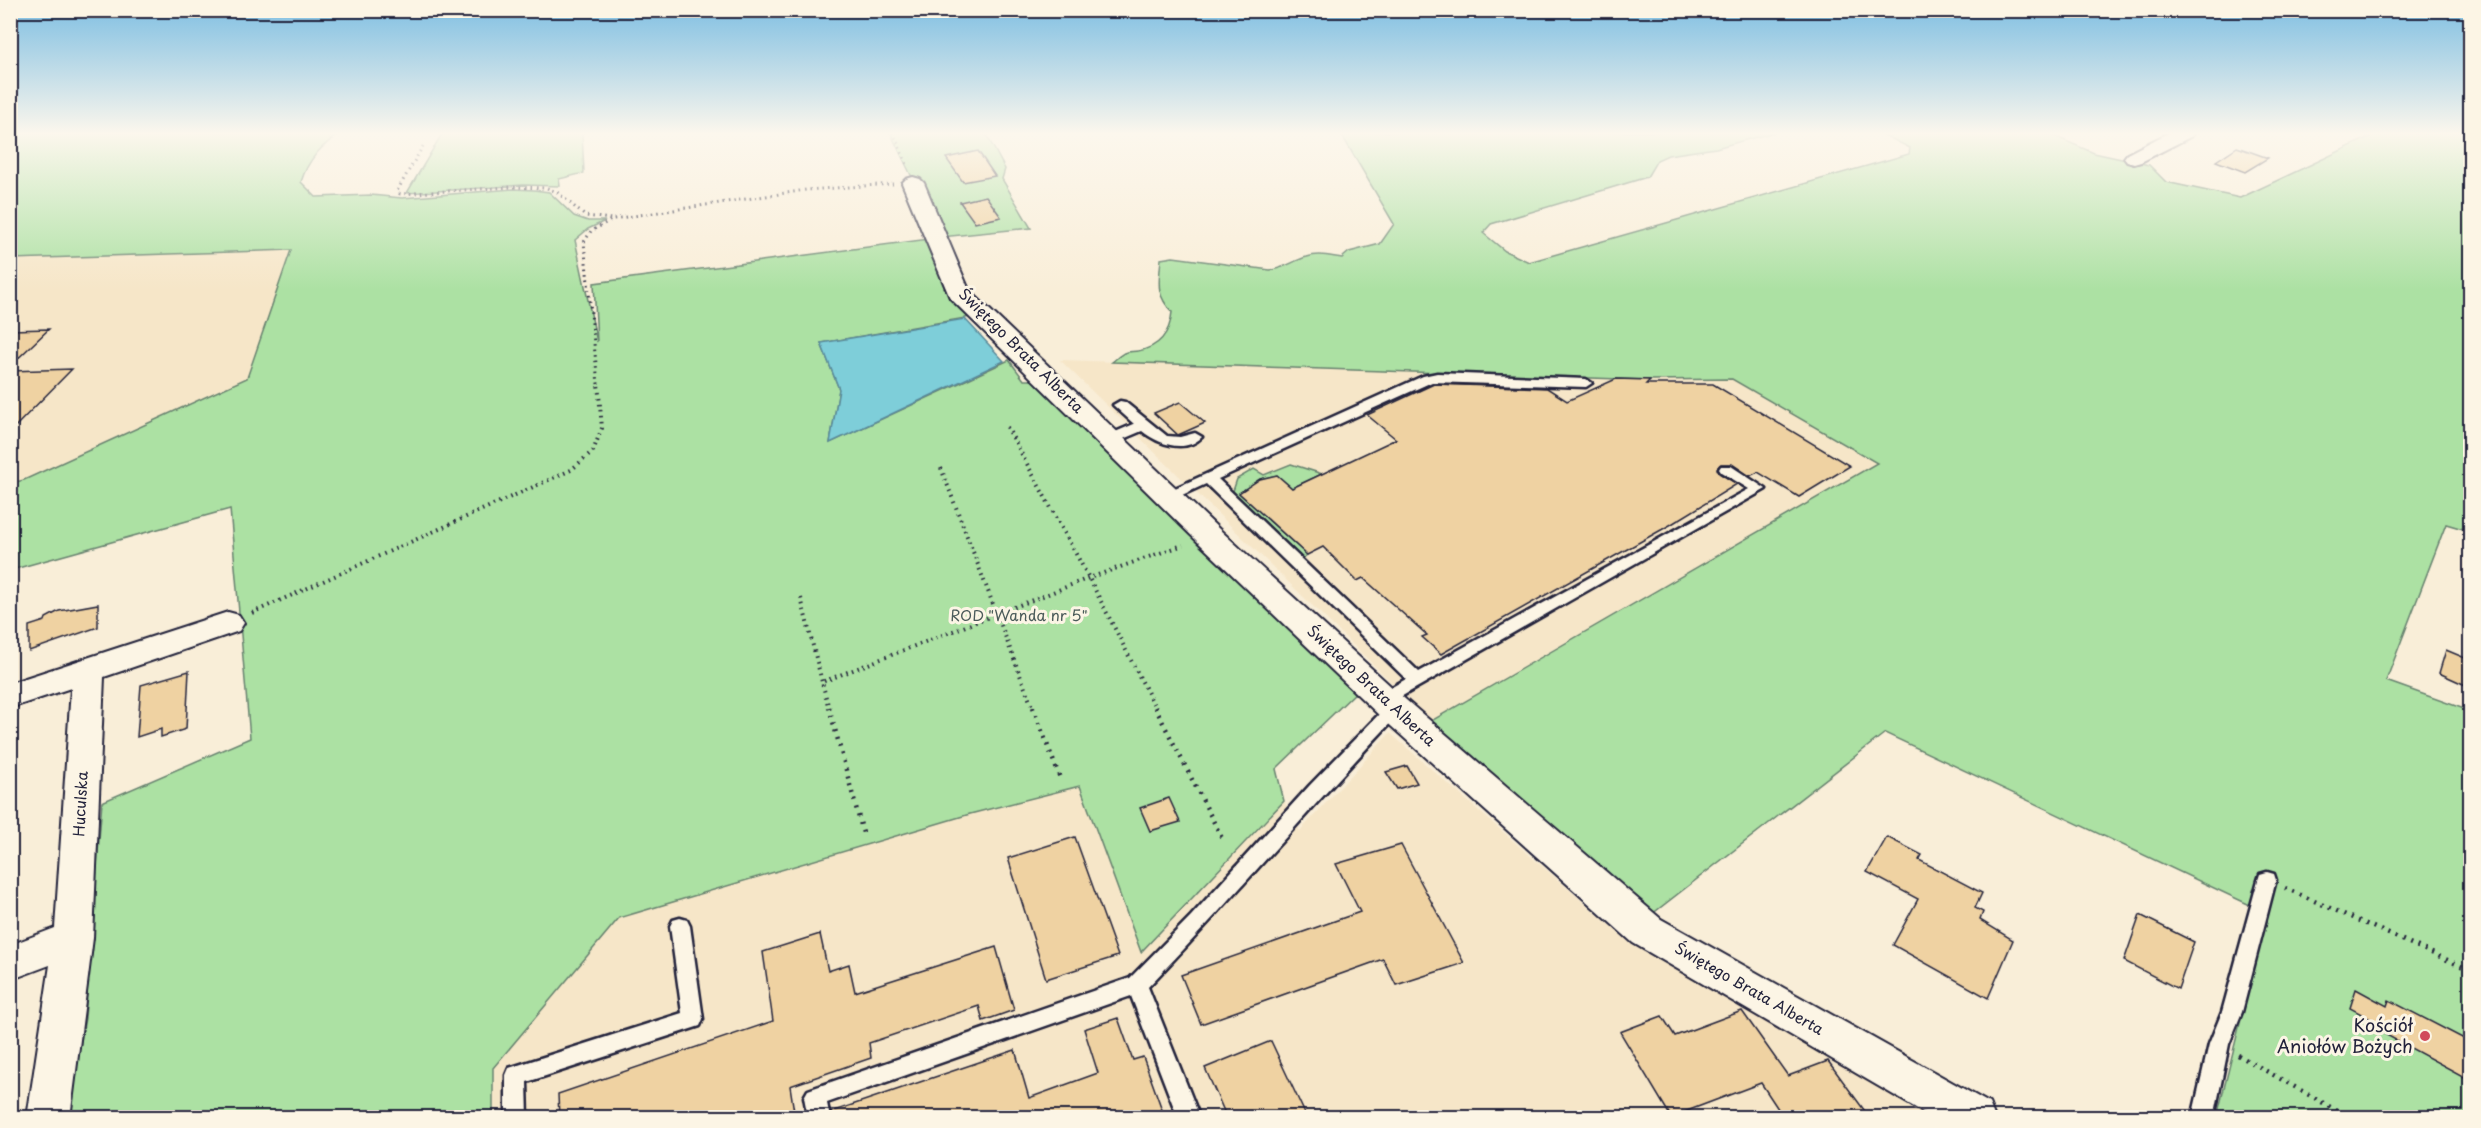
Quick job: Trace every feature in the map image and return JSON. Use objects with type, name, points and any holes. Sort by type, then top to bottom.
[{"type":"street","name":"Świętego Brata Alberta","points":[[915,185],[958,293],[1209,536],[1389,704],[1647,931],[1974,1118]]},
{"type":"street","points":[[10,696],[228,623]]},
{"type":"street","name":"Huculska","points":[[48,1118],[74,938],[88,670]]},
{"type":"street","points":[[10,963],[74,938]]},
{"type":"lane","points":[[1168,496],[1428,379],[1437,377],[1586,383]]},
{"type":"lane","points":[[1120,405],[1158,438],[1165,441],[1180,441],[1196,437]]},
{"type":"lane","points":[[1111,439],[1143,425]]},
{"type":"lane","points":[[819,1118],[815,1097],[1137,985],[1175,948],[1316,790],[1389,704],[1417,680],[1759,489],[1726,469]]},
{"type":"lane","points":[[1209,478],[1417,680]]},
{"type":"lane","points":[[2203,1118],[2219,1044],[2232,1012],[2267,880]]},
{"type":"lane","points":[[517,1118],[516,1075],[693,1018],[680,926]]},
{"type":"lane","points":[[1137,985],[1189,1118]]},
{"type":"path","points":[[401,185],[397,191],[400,194],[511,187],[547,188],[557,192],[585,216],[613,219],[806,190],[889,185]]},
{"type":"path","points":[[228,623],[571,470],[593,451],[602,428],[584,242],[591,231],[613,219]]},
{"type":"path","points":[[1007,427],[1089,578],[1224,842]]},
{"type":"path","points":[[941,468],[1060,778]]},
{"type":"path","points":[[822,682],[1089,578],[1209,536]]},
{"type":"path","points":[[801,598],[863,833]]},
{"type":"path","points":[[2267,880],[2470,970]]},
{"type":"path","points":[[2219,1044],[2350,1118]]},
{"type":"shaded area","points":[[292,249],[247,378],[24,481],[11,483],[10,259]]},
{"type":"shaded area","points":[[1060,360],[1650,380],[1732,379],[1878,464],[1431,721]]},
{"type":"shaded area","points":[[1390,733],[1630,943],[1940,1117],[493,1118],[493,1068],[619,918],[970,814],[1081,786],[1142,952],[1284,801],[1300,831]]},
{"type":"green space","name":"ROD \"Wanda nr 5\"","points":[[11,185],[304,185],[316,197],[371,195],[402,198],[513,189],[549,192],[574,216],[588,221],[605,221],[588,229],[575,240],[597,342],[594,283],[929,239],[971,317],[821,343],[839,389],[830,443],[1009,360],[1024,380],[1034,380],[1357,691],[1276,769],[1284,801],[1141,952],[1080,786],[970,814],[619,918],[493,1068],[493,1117],[68,1117],[85,1018],[102,802],[250,738],[230,509],[11,570],[11,483],[24,480],[247,378],[291,250],[11,259]]},
{"type":"green space","points":[[412,185],[560,185],[560,186],[523,185],[407,193]]},
{"type":"green space","points":[[916,185],[1005,185],[1031,228],[941,237]]},
{"type":"green space","points":[[1371,185],[1622,185],[1491,224],[1483,233],[1505,251],[1529,262],[1801,185],[2178,185],[2240,198],[2268,185],[2470,185],[2470,531],[2446,524],[2386,681],[2470,711],[2470,1117],[2217,1117],[2267,913],[1885,733],[1652,914],[1431,721],[1877,463],[1732,379],[1650,380],[1112,362],[1126,352],[1152,346],[1166,333],[1172,312],[1163,299],[1159,287],[1161,259],[1173,257],[1270,270],[1311,256],[1325,255],[1342,258],[1349,252],[1380,244],[1394,224]]},
{"type":"green space","points":[[1291,464],[1322,474],[1292,488],[1277,475],[1260,479],[1239,493],[1307,555],[1302,559],[1237,498],[1233,491],[1237,479],[1254,469],[1264,475]]},
{"type":"water","points":[[965,319],[1004,361],[830,443],[839,389],[821,343]]},
{"type":"building","points":[[986,196],[1001,217],[975,223],[960,202]]},
{"type":"building","points":[[49,329],[10,366],[10,330]]},
{"type":"building","points":[[72,369],[10,432],[10,371]]},
{"type":"building","points":[[1616,379],[1650,380],[1646,384],[1713,384],[1850,466],[1799,497],[1758,472],[1750,476],[1732,464],[1721,464],[1717,468],[1719,473],[1737,484],[1670,525],[1441,654],[1422,637],[1427,635],[1363,578],[1357,581],[1323,547],[1307,555],[1239,493],[1260,479],[1277,475],[1292,488],[1396,439],[1367,415],[1434,384],[1547,388],[1567,401]]},
{"type":"building","points":[[1180,402],[1205,423],[1178,435],[1154,413]]},
{"type":"building","points":[[98,604],[98,627],[29,651],[29,626],[45,621],[46,618],[59,611]]},
{"type":"building","points":[[2446,650],[2470,660],[2470,687],[2439,673]]},
{"type":"building","points":[[189,671],[186,729],[161,737],[161,729],[137,737],[141,685]]},
{"type":"building","points":[[1407,766],[1417,783],[1397,789],[1386,772]]},
{"type":"building","points":[[1169,798],[1180,822],[1150,831],[1140,808]]},
{"type":"building","points":[[1075,837],[1118,956],[1046,979],[1008,858]]},
{"type":"building","points":[[1887,837],[1922,855],[1919,860],[1982,893],[1975,908],[1983,912],[1980,920],[2013,940],[1988,998],[1893,945],[1918,899],[1867,872]]},
{"type":"building","points":[[1401,845],[1464,963],[1396,985],[1383,959],[1201,1024],[1181,975],[1360,912],[1336,864]]},
{"type":"building","points":[[2140,915],[2194,942],[2178,989],[2124,961]]},
{"type":"building","points":[[820,934],[828,971],[849,964],[855,992],[996,947],[1014,1010],[983,1021],[979,1006],[869,1043],[871,1058],[790,1086],[795,1118],[559,1118],[558,1094],[773,1021],[763,952]]},
{"type":"building","name":"Kościół Aniołów Bożych","points":[[2356,989],[2387,1006],[2389,1000],[2470,1042],[2470,1080],[2379,1031],[2382,1025],[2350,1008]]},
{"type":"building","points":[[1742,1011],[1788,1076],[1828,1061],[1870,1118],[1784,1118],[1761,1083],[1671,1117],[1620,1032],[1662,1016],[1675,1036]]},
{"type":"building","points":[[1118,1018],[1133,1060],[1143,1057],[1165,1118],[832,1118],[831,1112],[1015,1050],[1029,1098],[1098,1073],[1084,1029]]},
{"type":"building","points":[[1271,1041],[1307,1118],[1227,1118],[1205,1068]]},
{"type":"place","name":"Kościół Aniołów Bożych","points":[[2425,1036]]}]
